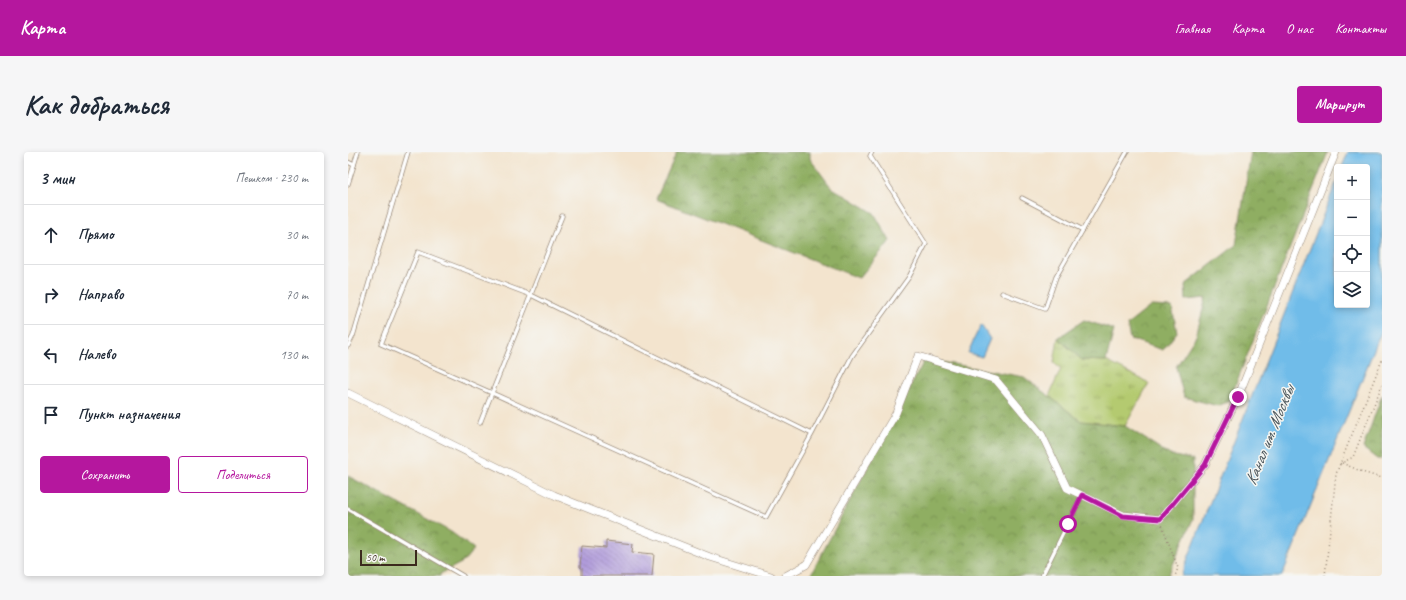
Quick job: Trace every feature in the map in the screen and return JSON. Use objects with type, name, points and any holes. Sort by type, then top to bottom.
[{"type":"street","points":[[785,576],[806,565],[896,413],[918,356],[996,380],[1042,435],[1067,488],[1123,516],[1160,519],[1205,465],[1209,458],[1238,397],[1336,152]]},
{"type":"street","points":[[348,393],[554,495],[710,557],[771,576]]},
{"type":"lane","points":[[348,184],[358,152]]},
{"type":"lane","points":[[348,346],[408,152]]},
{"type":"lane","points":[[812,434],[531,295],[418,252],[381,344],[766,517],[812,434],[852,356],[909,277],[926,244],[870,156],[872,152]]},
{"type":"lane","points":[[1002,294],[1045,310],[1056,277],[1127,152]]},
{"type":"lane","points":[[348,162],[354,165]]},
{"type":"lane","points":[[1022,198],[1083,230]]},
{"type":"lane","points":[[480,423],[562,216]]},
{"type":"lane","points":[[1042,576],[1082,495]]},
{"type":"lane","points":[[348,509],[463,576]]},
{"type":"path","points":[[1325,576],[1336,474],[1382,360]]},
{"type":"path","points":[[1341,463],[1353,457],[1382,385]]},
{"type":"path","points":[[1341,463],[1382,478]]},
{"type":"path","points":[[1160,519],[1178,568],[1175,576]]},
{"type":"green space","points":[[677,152],[810,152],[810,159],[831,187],[874,213],[890,241],[859,278],[656,199]]},
{"type":"green space","points":[[1251,152],[1328,152],[1229,401],[1218,406],[1184,397],[1176,367],[1196,336],[1206,298],[1186,300],[1185,285],[1236,245]]},
{"type":"green space","points":[[1151,306],[1172,307],[1177,332],[1163,350],[1130,339],[1127,325]]},
{"type":"green space","points":[[1084,320],[1114,330],[1106,361],[1082,360],[1058,338]]},
{"type":"green space","points":[[1058,338],[1082,360],[1106,361],[1149,383],[1125,426],[1081,421],[1049,396],[1061,369],[1054,363]]},
{"type":"green space","points":[[925,359],[1024,377],[1081,421],[1125,426],[1170,455],[1193,460],[1193,519],[1168,576],[810,576]]},
{"type":"green space","points":[[1382,395],[1382,459],[1377,459],[1363,448]]},
{"type":"green space","points":[[348,476],[451,532],[474,549],[463,562],[440,574],[440,576],[348,576]]},
{"type":"water","name":"Канал им. Москвы","points":[[1348,152],[1382,152],[1382,330],[1282,576],[1181,576],[1334,188],[1334,308],[1370,308],[1370,164],[1343,164]]},
{"type":"water","points":[[981,325],[990,339],[982,357],[968,353]]},
{"type":"building","points":[[606,541],[633,544],[632,552],[654,554],[652,576],[582,576],[582,568],[580,567],[582,546],[606,548]]},
{"type":"route","points":[[1068,524],[1082,495],[1123,516],[1160,519],[1205,465],[1238,397]]}]
